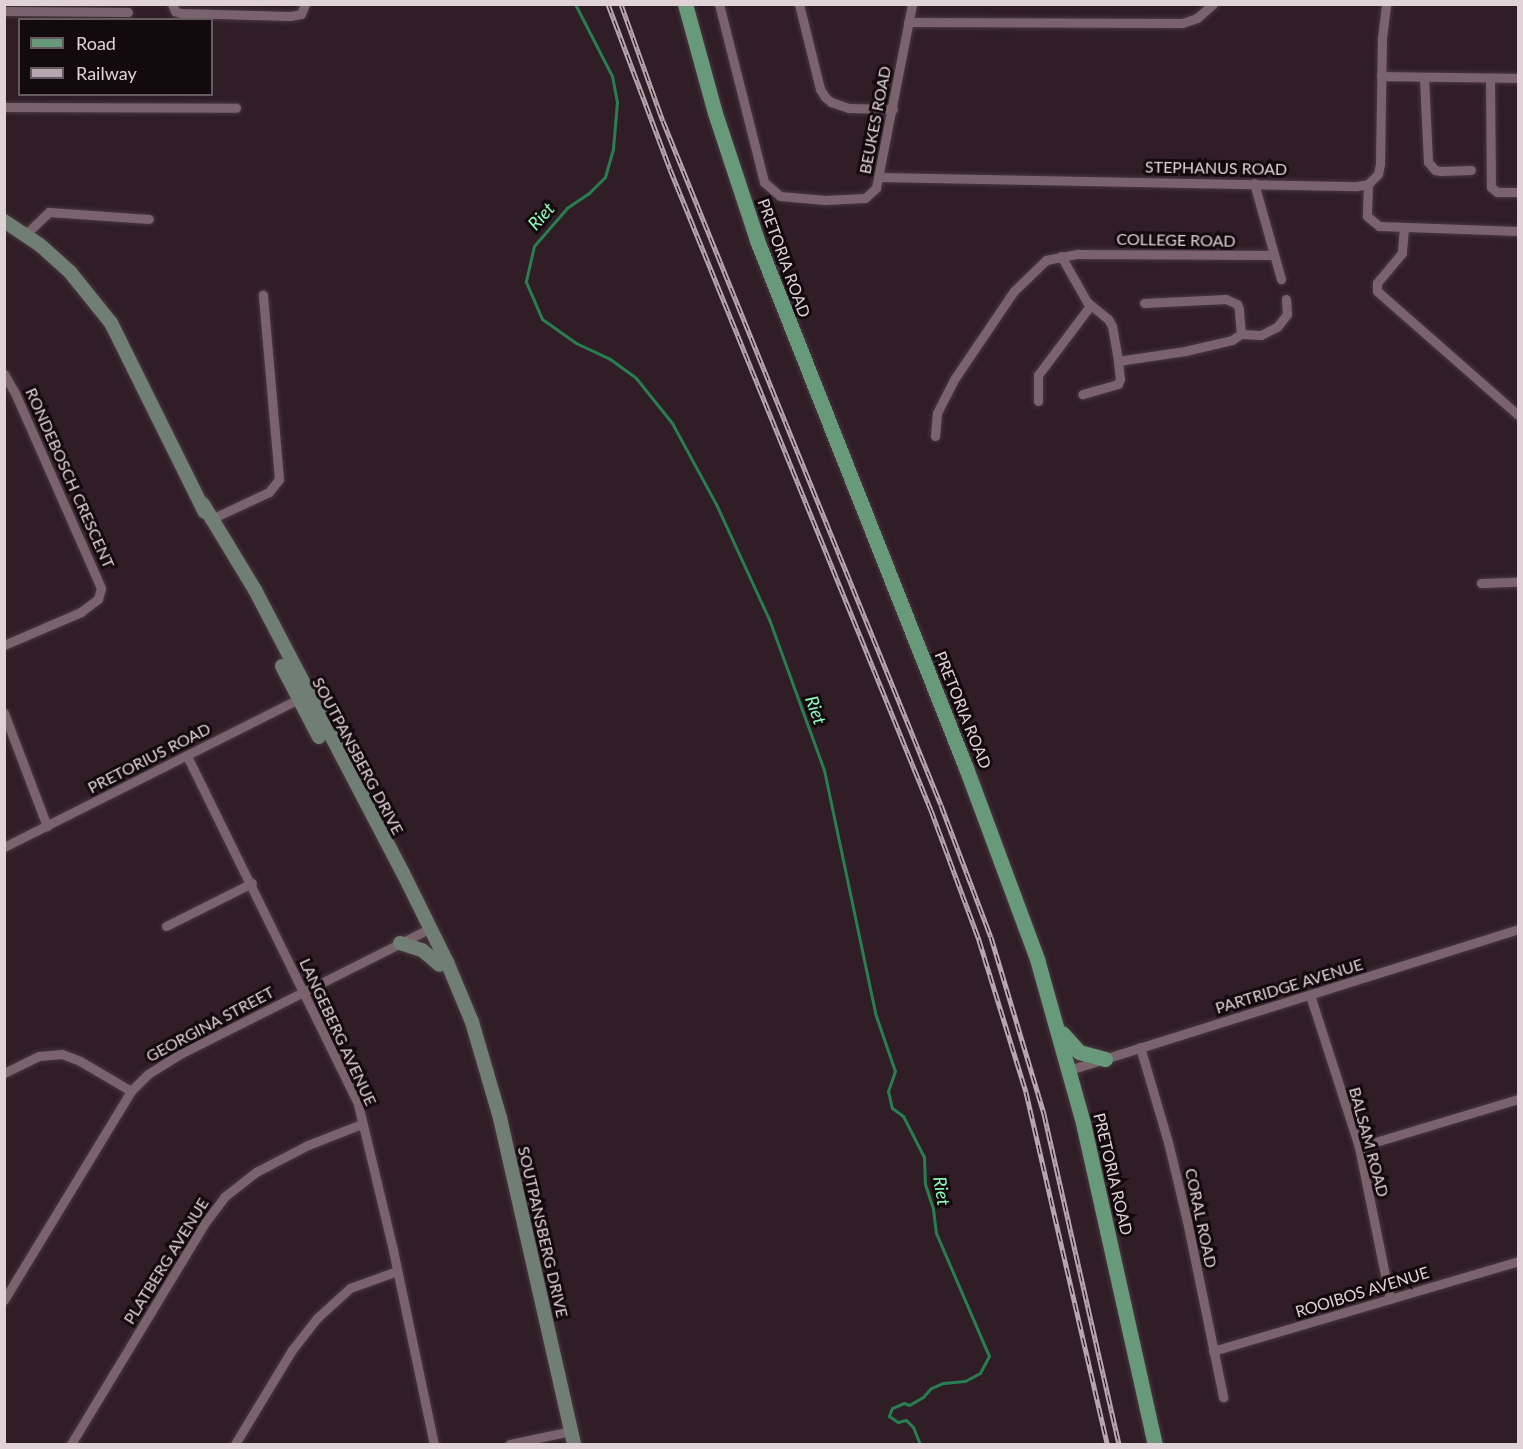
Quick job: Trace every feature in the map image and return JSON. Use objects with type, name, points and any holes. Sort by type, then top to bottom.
[{"type":"main road","name":"PRETORIA ROAD","points":[[685,4],[715,113],[758,243],[970,778],[1037,959],[1069,1070],[1155,1444]]},
{"type":"main road","points":[[1057,1025],[1079,1052],[1105,1059]]},
{"type":"street","points":[[172,4],[175,11],[180,13],[295,16],[301,14],[305,4]]},
{"type":"street","name":"BEUKES ROAD","points":[[719,4],[761,175],[769,189],[789,199],[865,198],[874,191],[879,177],[912,4]]},
{"type":"street","points":[[799,4],[820,89],[825,97],[831,102],[848,108],[893,108]]},
{"type":"street","points":[[908,22],[1182,23],[1197,18],[1213,4]]},
{"type":"street","points":[[1386,4],[1381,76],[1380,164],[1378,174],[1368,184],[1366,211],[1369,219],[1383,227],[1518,231]]},
{"type":"street","points":[[6,11],[70,8],[128,12]]},
{"type":"street","points":[[1381,76],[1518,78]]},
{"type":"street","points":[[1424,77],[1428,162],[1435,170],[1440,171],[1471,170]]},
{"type":"street","points":[[1490,78],[1491,187],[1497,192],[1518,192]]},
{"type":"street","points":[[4,107],[236,108]]},
{"type":"street","name":"STEPHANUS ROAD","points":[[879,177],[1357,186],[1368,184]]},
{"type":"street","points":[[1254,183],[1281,279]]},
{"type":"street","points":[[26,234],[49,212],[149,219]]},
{"type":"street","name":"SOUTPANSBERG DRIVE","points":[[4,221],[26,234],[70,272],[111,324],[427,930],[473,1029],[500,1118],[572,1438]]},
{"type":"street","points":[[1404,228],[1402,253],[1377,283],[1377,291],[1518,415]]},
{"type":"street","name":"COLLEGE ROAD","points":[[1060,256],[1078,254],[1274,255]]},
{"type":"street","points":[[935,436],[935,420],[942,401],[1004,303],[1037,266],[1060,256],[1090,306],[1104,314],[1112,326],[1118,362],[1118,384],[1082,394]]},
{"type":"street","points":[[211,519],[269,492],[279,479],[263,295]]},
{"type":"street","points":[[1144,303],[1226,299],[1237,304],[1241,334]]},
{"type":"street","points":[[1118,362],[1194,349],[1232,340],[1241,334],[1261,335],[1277,327],[1287,314],[1286,299]]},
{"type":"street","points":[[1038,400],[1038,375],[1090,306]]},
{"type":"street","name":"RONDEBOSCH CRESCENT","points":[[4,375],[15,393],[101,588],[98,599],[89,607],[4,645]]},
{"type":"street","points":[[1481,583],[1518,582]]},
{"type":"street","name":"PRETORIUS ROAD","points":[[4,847],[303,696]]},
{"type":"street","points":[[4,713],[47,826]]},
{"type":"street","name":"LANGEBERG AVENUE","points":[[187,756],[252,883],[356,1098],[397,1271],[434,1444]]},
{"type":"street","points":[[166,926],[252,883]]},
{"type":"street","name":"PARTRIDGE AVENUE","points":[[1069,1070],[1518,929]]},
{"type":"street","name":"SOUTPANSBERG DRIVE","points":[[427,930],[440,965],[473,1029]]},
{"type":"street","name":"GEORGINA STREET","points":[[4,1300],[131,1091],[154,1068],[427,930]]},
{"type":"street","points":[[400,943],[422,950],[440,965]]},
{"type":"street","name":"BALSAM ROAD","points":[[1310,995],[1359,1147],[1390,1299]]},
{"type":"street","name":"CORAL ROAD","points":[[1140,1047],[1188,1221],[1223,1397]]},
{"type":"street","points":[[4,1073],[39,1056],[62,1054],[80,1061],[131,1091]]},
{"type":"street","points":[[1359,1147],[1518,1099]]},
{"type":"street","name":"PLATBERG AVENUE","points":[[71,1444],[218,1204],[248,1176],[308,1145],[362,1124]]},
{"type":"street","name":"ROOIBOS AVENUE","points":[[1213,1351],[1518,1261]]},
{"type":"street","points":[[235,1444],[292,1350],[317,1318],[350,1288],[397,1271]]},
{"type":"street","points":[[510,1444],[572,1438]]},
{"type":"waterway","name":"Riet","points":[[575,4],[612,76],[617,102],[613,149],[605,177],[589,193],[567,208],[534,246],[526,282],[542,319],[576,343],[610,359],[636,378],[672,423],[716,504],[769,619],[824,770],[875,1013],[895,1071],[888,1091],[892,1108],[903,1116],[924,1157],[925,1184],[933,1209],[936,1233],[989,1356],[980,1373],[965,1381],[943,1383],[931,1388],[923,1397],[909,1405],[904,1403],[892,1408],[889,1416],[898,1422],[906,1420],[913,1427],[920,1444]]},
{"type":"railway","points":[[608,4],[670,169],[931,810],[979,940],[1026,1092],[1107,1444]]},
{"type":"railway","points":[[621,4],[663,121],[941,805],[991,937],[1044,1114],[1119,1444]]}]
